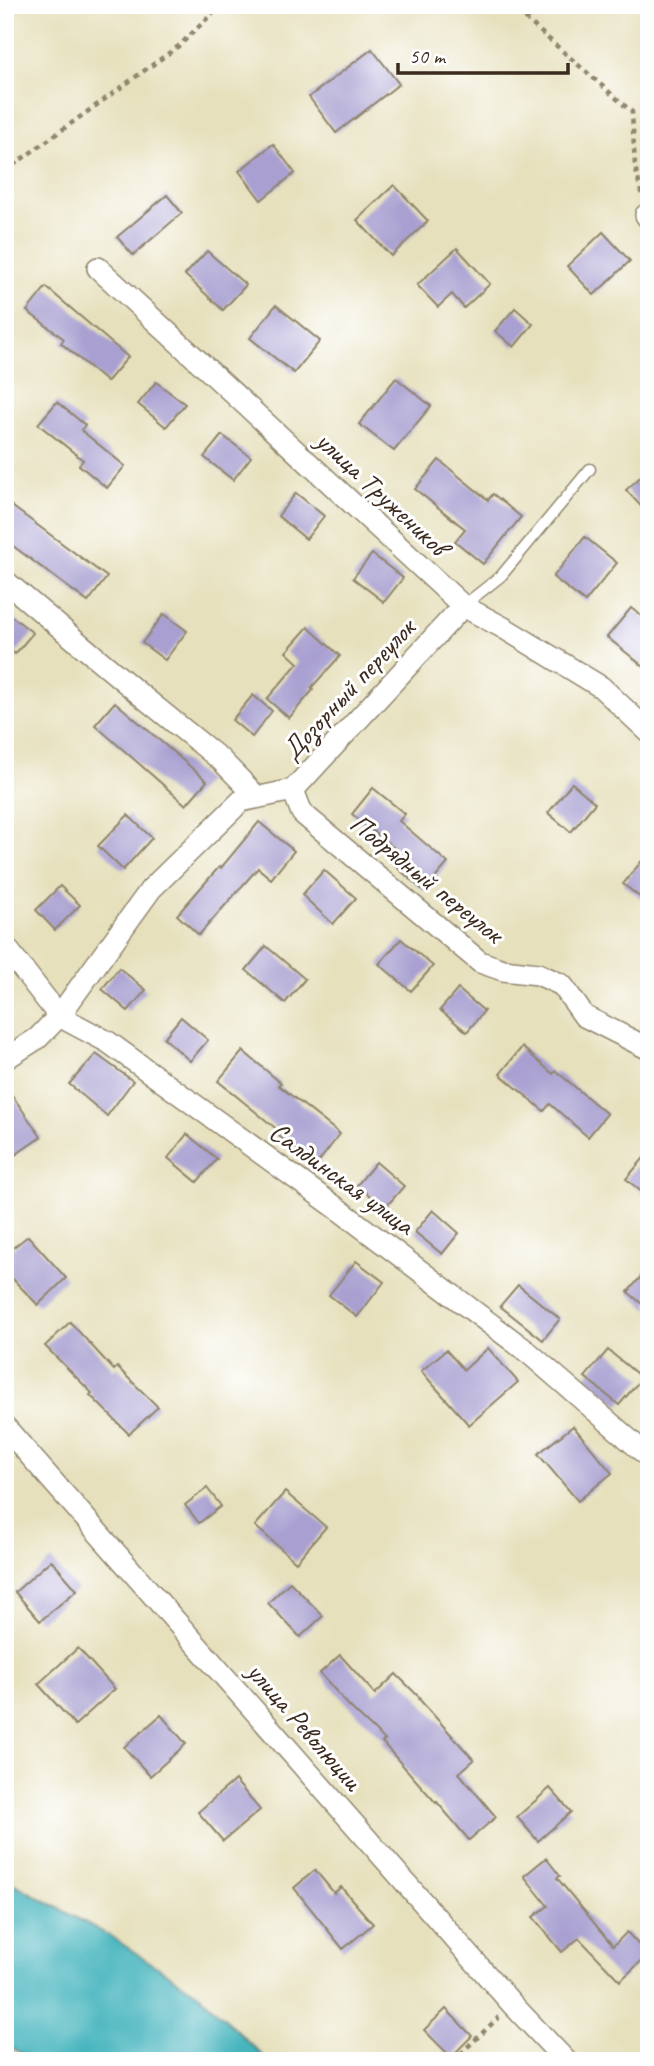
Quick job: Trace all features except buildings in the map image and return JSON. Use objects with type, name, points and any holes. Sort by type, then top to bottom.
[{"type":"street","name":"улица Тружеников","points":[[99,268],[463,606],[601,687],[649,732]]},
{"type":"street","points":[[5,581],[221,760],[257,797]]},
{"type":"street","name":"Дозорный переулок","points":[[5,1059],[38,1038],[59,1016],[151,889],[241,801],[293,790],[463,606]]},
{"type":"street","name":"Подрядный переулок","points":[[293,790],[302,813],[480,962],[503,971],[538,974],[562,985],[584,1016],[649,1049]]},
{"type":"street","name":"Салдинская улица","points":[[5,946],[59,1016],[108,1042],[338,1209],[529,1353],[649,1457]]},
{"type":"street","name":"улица Революции","points":[[5,1427],[513,2005],[566,2061]]},
{"type":"lane","points":[[463,606],[501,576],[590,469]]},
{"type":"path","points":[[5,171],[180,46],[221,5]]},
{"type":"path","points":[[510,5],[632,112],[635,166],[647,217]]},
{"type":"path","points":[[453,2061],[513,2005]]},
{"type":"water","points":[[5,1879],[110,1936],[200,1995],[268,2061],[34,2061],[5,2044]]}]
